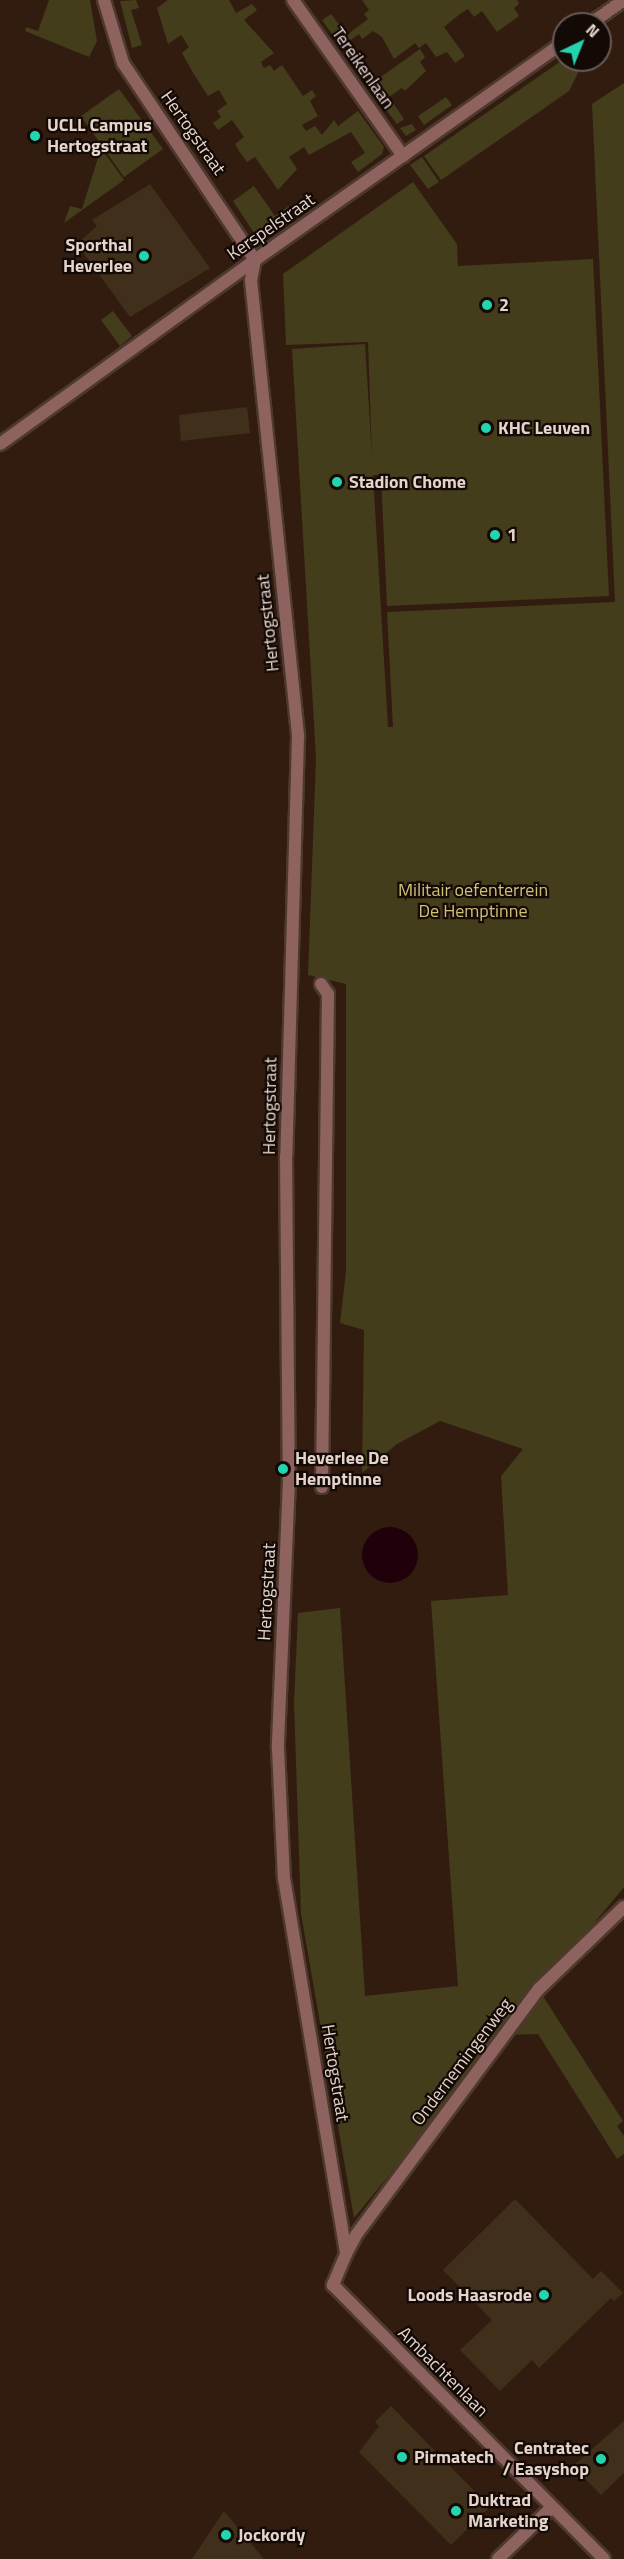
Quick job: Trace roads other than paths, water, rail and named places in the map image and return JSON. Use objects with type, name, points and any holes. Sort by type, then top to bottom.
[{"type":"street","name":"Hertogstraat","points":[[104,0],[123,63],[255,260],[251,280],[297,737],[286,1156],[290,1480],[278,1748],[284,1878],[346,2254]]},
{"type":"street","name":"Tereikenlaan","points":[[293,0],[403,156]]},
{"type":"street","points":[[607,12],[624,0]]},
{"type":"street","name":"Kerspelstraat","points":[[0,444],[255,260],[552,50]]},
{"type":"street","points":[[321,984],[328,994],[322,1487]]},
{"type":"street","name":"Ondernemingenweg","points":[[346,2254],[356,2235],[538,1989],[624,1907]]},
{"type":"street","name":"Ambachtenlaan","points":[[346,2254],[333,2285],[551,2508],[604,2559]]},
{"type":"street","points":[[498,2559],[551,2508]]},
{"type":"place","name":"UCLL Campus Hertogstraat","points":[[35,136]]},
{"type":"place","name":"Sporthal Heverlee","points":[[144,256]]},
{"type":"place","name":"2","points":[[487,305]]},
{"type":"place","name":"KHC Leuven","points":[[486,428]]},
{"type":"place","name":"Stadion Chome","points":[[337,482]]},
{"type":"place","name":"1","points":[[495,535]]},
{"type":"place","name":"Heverlee De Hemptinne","points":[[283,1469]]},
{"type":"place","name":"Loods Haasrode","points":[[544,2295]]},
{"type":"place","name":"Pirmatech","points":[[402,2457]]},
{"type":"place","name":"Centratec / Easyshop","points":[[601,2459]]},
{"type":"place","name":"Duktrad Marketing","points":[[456,2511]]},
{"type":"place","name":"Jockordy","points":[[226,2535]]},
{"type":"park label","name":"Militair oefenterrein De Hemptinne","points":[[473,901]]}]
